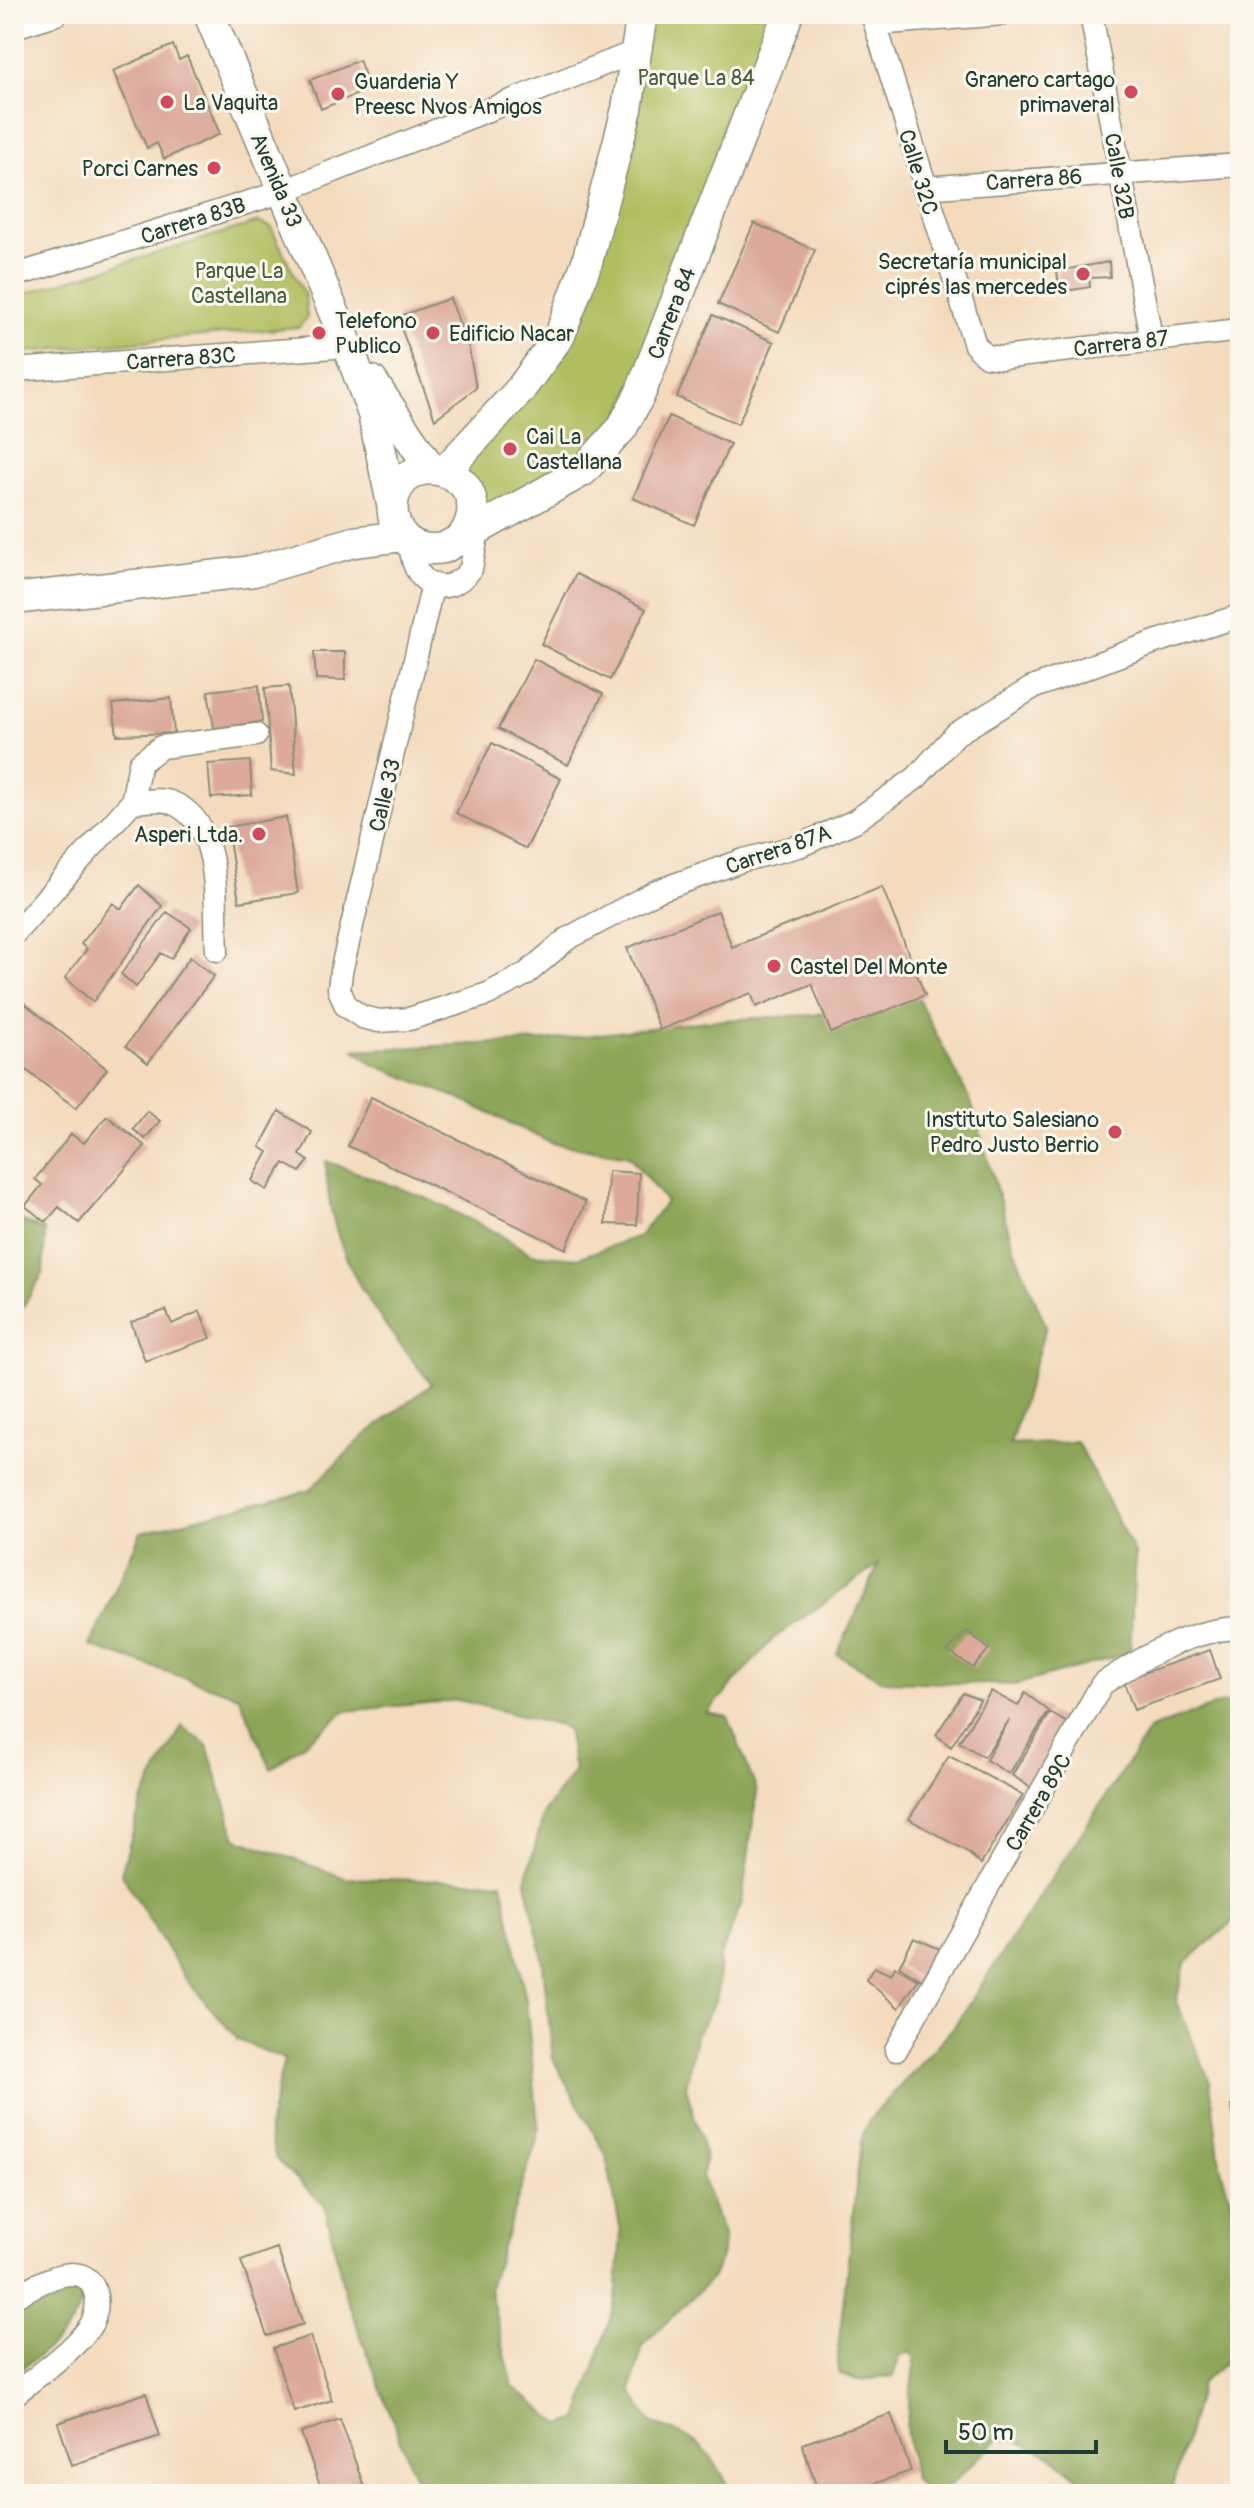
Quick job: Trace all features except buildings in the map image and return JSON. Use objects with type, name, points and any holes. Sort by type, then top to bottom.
[{"type":"street","points":[[14,27],[56,14]]},
{"type":"street","name":"Avenida 33","points":[[209,14],[348,346],[373,414],[400,525]]},
{"type":"street","points":[[438,470],[463,482],[471,499],[471,569],[451,585],[433,584],[415,571],[400,525],[395,493],[410,476],[438,470],[520,390],[560,335],[587,262],[627,109],[639,36],[626,14]]},
{"type":"street","name":"Carrera 84","points":[[470,532],[583,471],[622,428],[640,394],[788,14]]},
{"type":"street","points":[[873,19],[1003,14]]},
{"type":"street","name":"Calle 32B","points":[[1091,14],[1151,338]]},
{"type":"street","name":"Calle 32C","points":[[873,19],[923,188],[975,345],[986,356],[1002,358]]},
{"type":"street","name":"Carrera 83B","points":[[14,276],[281,192],[639,36]]},
{"type":"street","name":"Carrera 86","points":[[923,188],[1240,165]]},
{"type":"street","name":"Carrera 87","points":[[1002,358],[1151,338],[1240,330]]},
{"type":"street","name":"Avenida 33","points":[[348,346],[438,470]]},
{"type":"street","name":"Carrera 83C","points":[[14,370],[348,346]]},
{"type":"street","points":[[400,525],[433,550],[454,543],[470,532]]},
{"type":"street","points":[[14,599],[254,571],[400,525]]},
{"type":"street","name":"Calle 33","points":[[346,1006],[339,989],[349,926],[433,584]]},
{"type":"street","name":"Carrera 87A","points":[[346,1006],[362,1017],[409,1019],[488,994],[526,974],[567,939],[657,891],[744,860],[799,846],[855,821],[916,778],[956,734],[1032,688],[1155,642],[1240,616]]},
{"type":"street","points":[[14,934],[132,802],[140,763],[161,747],[256,735]]},
{"type":"street","points":[[132,802],[168,801],[192,814],[204,834],[211,861],[217,950]]},
{"type":"street","name":"Carrera 89C","points":[[896,2050],[1102,1684],[1144,1657],[1195,1637],[1240,1628]]},
{"type":"street","points":[[14,2297],[51,2277],[72,2275],[86,2279],[96,2294],[95,2314],[86,2331],[14,2395]]},
{"type":"green space","name":"Parque La 84","points":[[642,14],[788,14],[606,448],[472,520],[445,471],[560,335]]},
{"type":"green space","name":"Parque La Castellana","points":[[258,222],[271,227],[305,296],[307,318],[299,327],[14,353],[14,297]]},
{"type":"green space","points":[[916,995],[971,1102],[1014,1249],[1046,1326],[1010,1445],[1077,1442],[1135,1555],[1130,1653],[1014,1685],[884,1681],[837,1654],[879,1564],[773,1639],[707,1713],[728,1717],[757,1791],[742,1902],[720,1957],[717,1997],[696,2036],[686,2087],[705,2154],[702,2177],[724,2238],[713,2277],[643,2345],[631,2390],[652,2424],[681,2434],[702,2447],[733,2494],[421,2494],[345,2294],[325,2206],[276,2159],[268,2129],[284,2059],[238,2040],[185,1978],[121,1873],[142,1800],[182,1726],[207,1745],[236,1838],[345,1878],[502,1882],[526,2000],[539,2133],[489,2288],[513,2387],[562,2425],[578,2419],[616,2302],[621,2232],[606,2155],[553,2059],[542,1955],[526,1881],[544,1812],[574,1771],[567,1728],[459,1700],[346,1711],[271,1769],[239,1696],[90,1646],[141,1532],[310,1490],[364,1436],[432,1384],[391,1333],[358,1282],[335,1226],[328,1195],[326,1161],[426,1198],[497,1233],[531,1254],[578,1258],[639,1236],[666,1202],[629,1156],[551,1143],[460,1099],[372,1064],[355,1050],[544,1041],[706,1021],[813,1015]]},
{"type":"green space","points":[[14,1217],[45,1231],[43,1273],[20,1312],[14,1312]]},
{"type":"green space","points":[[1240,1702],[1240,1915],[1185,1963],[1176,2002],[1210,2082],[1220,2165],[1230,2199],[1240,2217],[1240,2349],[1201,2383],[1171,2494],[1099,2494],[1052,2457],[1015,2440],[998,2439],[944,2491],[930,2494],[914,2479],[906,2428],[915,2358],[909,2351],[900,2356],[893,2376],[858,2380],[840,2374],[837,2360],[861,2141],[869,2120],[953,2028],[1150,1729],[1218,1704]]},
{"type":"green space","points":[[69,2286],[82,2295],[74,2320],[57,2340],[14,2375],[14,2307]]},
{"type":"place","name":"Granero cartago primaveral","points":[[1131,92]]},
{"type":"place","name":"Guarderia Y Preesc Nvos Amigos","points":[[338,94]]},
{"type":"place","name":"La Vaquita","points":[[167,102]]},
{"type":"place","name":"Porci Carnes","points":[[214,168]]},
{"type":"place","name":"Secretaría municipal ciprés las mercedes","points":[[1083,274]]},
{"type":"place","name":"Telefono Publico","points":[[319,333]]},
{"type":"place","name":"Edificio Nacar","points":[[433,333]]},
{"type":"place","name":"Cai La Castellana","points":[[510,449]]},
{"type":"place","name":"Asperi Ltda.","points":[[259,834]]},
{"type":"place","name":"Castel Del Monte","points":[[774,966]]},
{"type":"place","name":"Instituto Salesiano Pedro Justo Berrio","points":[[1115,1132]]}]
